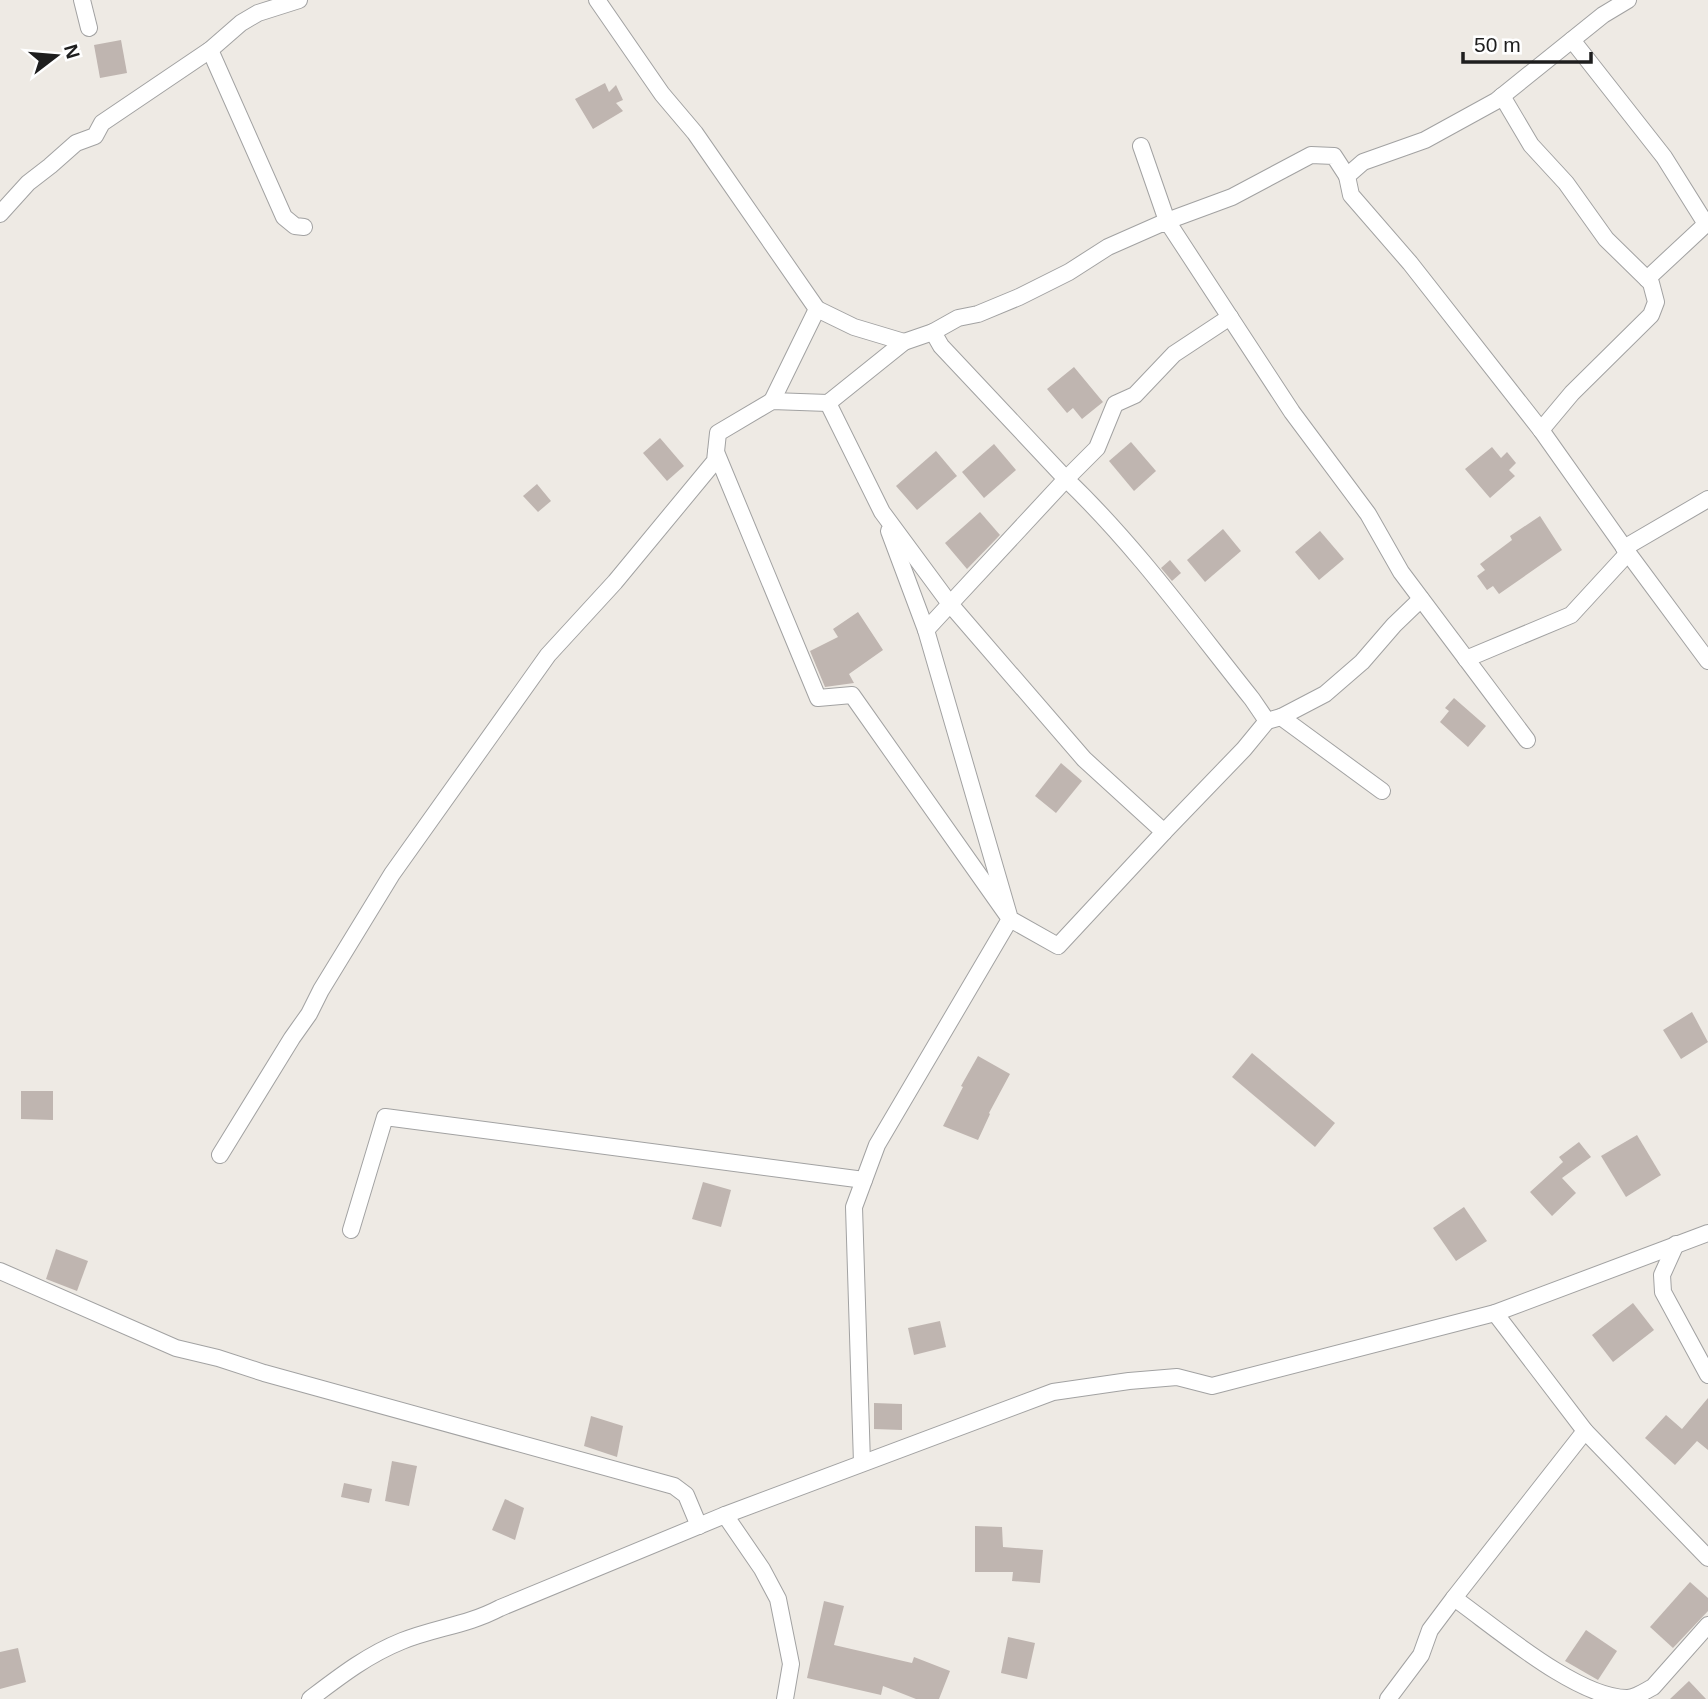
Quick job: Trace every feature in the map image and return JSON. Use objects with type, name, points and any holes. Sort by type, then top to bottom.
[{"type":"street","points":[[82,0],[89,28]]},
{"type":"street","points":[[0,214],[28,183],[76,143],[95,136],[102,123],[210,50],[241,23],[258,13],[299,0]]},
{"type":"street","points":[[597,0],[662,94],[695,134],[817,309],[854,327],[904,342]]},
{"type":"street","points":[[1347,176],[1363,162],[1425,140],[1502,96],[1603,15],[1628,0]]},
{"type":"street","points":[[1572,40],[1664,157],[1706,224],[1647,279]]},
{"type":"street","points":[[210,50],[284,217],[295,226],[304,227]]},
{"type":"street","points":[[1502,96],[1531,145],[1566,183],[1606,239],[1651,283],[1656,302],[1651,315],[1572,393],[1541,430]]},
{"type":"street","points":[[1141,146],[1167,221],[1292,412],[1368,514],[1401,572],[1527,740]]},
{"type":"street","points":[[220,1155],[309,1014],[392,874],[548,654],[615,582],[715,461],[718,433],[772,401],[828,403],[904,342],[933,332],[958,318],[978,314],[1019,297],[1069,272],[1108,247],[1167,221],[1233,197],[1311,155],[1334,156],[1347,176],[1351,195],[1410,263],[1541,430],[1708,661]]},
{"type":"street","points":[[772,401],[817,309]]},
{"type":"street","points":[[926,630],[1097,449],[1115,404],[1135,395],[1174,354],[1230,317]]},
{"type":"street","points":[[933,332],[941,346],[1098,510],[1252,699],[1274,719],[1382,791]]},
{"type":"street","points":[[828,403],[882,512],[926,630],[1010,919],[877,1145],[855,1208],[862,1463]]},
{"type":"street","points":[[716,453],[818,698],[852,695],[1010,919],[1058,946],[1274,719],[1325,694],[1362,662],[1394,625],[1422,599]]},
{"type":"street","points":[[1466,659],[1571,615],[1626,551],[1708,499]]},
{"type":"street","points":[[882,512],[950,604],[1084,759],[1164,832]]},
{"type":"street","points":[[351,1230],[384,1117],[864,1180]]},
{"type":"street","points":[[310,1699],[362,1661],[402,1641],[478,1619],[725,1515],[1053,1392],[1177,1377],[1212,1386],[1495,1313],[1708,1233]]},
{"type":"street","points":[[1676,1244],[1662,1275],[1663,1292],[1708,1375]]},
{"type":"street","points":[[0,1271],[176,1348],[674,1486],[686,1494],[699,1526]]},
{"type":"street","points":[[1495,1313],[1585,1431],[1708,1558]]},
{"type":"street","points":[[1388,1699],[1421,1655],[1430,1630],[1585,1431]]},
{"type":"street","points":[[725,1515],[762,1569],[778,1600],[791,1664],[785,1699]]},
{"type":"street","points":[[1454,1598],[1585,1693],[1629,1698],[1653,1687],[1708,1625]]},
{"type":"building","points":[[121,40],[127,73],[100,78],[94,45]]},
{"type":"building","points":[[605,83],[609,92],[616,85],[623,100],[616,103],[623,111],[593,129],[575,99]]},
{"type":"building","points":[[1074,367],[1103,402],[1082,419],[1073,408],[1067,413],[1047,389]]},
{"type":"building","points":[[660,438],[684,466],[667,481],[643,453]]},
{"type":"building","points":[[1131,442],[1156,471],[1134,491],[1109,461]]},
{"type":"building","points":[[994,444],[1016,470],[984,498],[962,472]]},
{"type":"building","points":[[1492,447],[1501,458],[1507,452],[1516,463],[1509,470],[1515,476],[1490,498],[1465,469]]},
{"type":"building","points":[[936,451],[957,476],[917,510],[896,486]]},
{"type":"building","points":[[537,484],[551,501],[538,512],[523,496]]},
{"type":"building","points":[[980,512],[1000,535],[967,569],[945,543]]},
{"type":"building","points":[[1540,516],[1562,550],[1499,594],[1493,586],[1487,590],[1477,576],[1485,570],[1480,564],[1512,540],[1510,536]]},
{"type":"building","points":[[1223,529],[1241,551],[1205,582],[1187,560]]},
{"type":"building","points":[[1320,531],[1344,559],[1319,580],[1295,552]]},
{"type":"building","points":[[1170,560],[1181,573],[1172,581],[1161,568]]},
{"type":"building","points":[[858,612],[883,650],[849,674],[854,683],[825,687],[810,651],[838,637],[833,629]]},
{"type":"building","points":[[1454,698],[1486,726],[1468,747],[1440,722],[1449,711],[1445,708]]},
{"type":"building","points":[[1061,763],[1082,781],[1056,813],[1035,796]]},
{"type":"building","points":[[1692,1012],[1708,1042],[1681,1059],[1663,1030]]},
{"type":"building","points":[[1252,1053],[1335,1123],[1315,1147],[1232,1077]]},
{"type":"building","points":[[978,1056],[1010,1074],[978,1140],[943,1126]]},
{"type":"building","points":[[21,1091],[53,1091],[53,1120],[21,1119]]},
{"type":"building","points":[[1637,1135],[1661,1175],[1626,1197],[1601,1156]]},
{"type":"building","points":[[1579,1142],[1591,1157],[1562,1178],[1576,1193],[1552,1216],[1530,1192],[1563,1162],[1559,1157]]},
{"type":"building","points":[[703,1182],[731,1190],[721,1227],[692,1219]]},
{"type":"building","points":[[1464,1207],[1487,1241],[1456,1261],[1433,1228]]},
{"type":"building","points":[[56,1249],[88,1261],[77,1291],[46,1279]]},
{"type":"building","points":[[1633,1303],[1654,1330],[1613,1362],[1592,1335]]},
{"type":"building","points":[[940,1321],[946,1347],[914,1355],[908,1328]]},
{"type":"building","points":[[1708,1398],[1708,1450],[1697,1441],[1675,1465],[1645,1438],[1666,1415],[1682,1429]]},
{"type":"building","points":[[874,1403],[902,1404],[902,1430],[874,1429]]},
{"type":"building","points":[[591,1416],[623,1426],[617,1457],[584,1446]]},
{"type":"building","points":[[392,1461],[417,1466],[409,1506],[385,1501]]},
{"type":"building","points":[[344,1483],[372,1489],[369,1503],[341,1497]]},
{"type":"building","points":[[505,1499],[524,1508],[515,1540],[492,1530]]},
{"type":"building","points":[[975,1526],[1002,1527],[1003,1547],[1043,1550],[1040,1583],[1012,1581],[1013,1572],[975,1572]]},
{"type":"building","points":[[1690,1582],[1708,1598],[1708,1611],[1673,1648],[1650,1627]]},
{"type":"building","points":[[824,1601],[844,1606],[834,1645],[912,1663],[914,1657],[950,1671],[939,1699],[916,1699],[883,1686],[881,1695],[807,1678]]},
{"type":"building","points":[[1586,1630],[1617,1651],[1598,1680],[1565,1661]]},
{"type":"building","points":[[1008,1637],[1035,1643],[1027,1679],[1001,1673]]},
{"type":"building","points":[[18,1648],[26,1682],[0,1689],[0,1652]]},
{"type":"building","points":[[1689,1681],[1706,1699],[1670,1699]]}]
